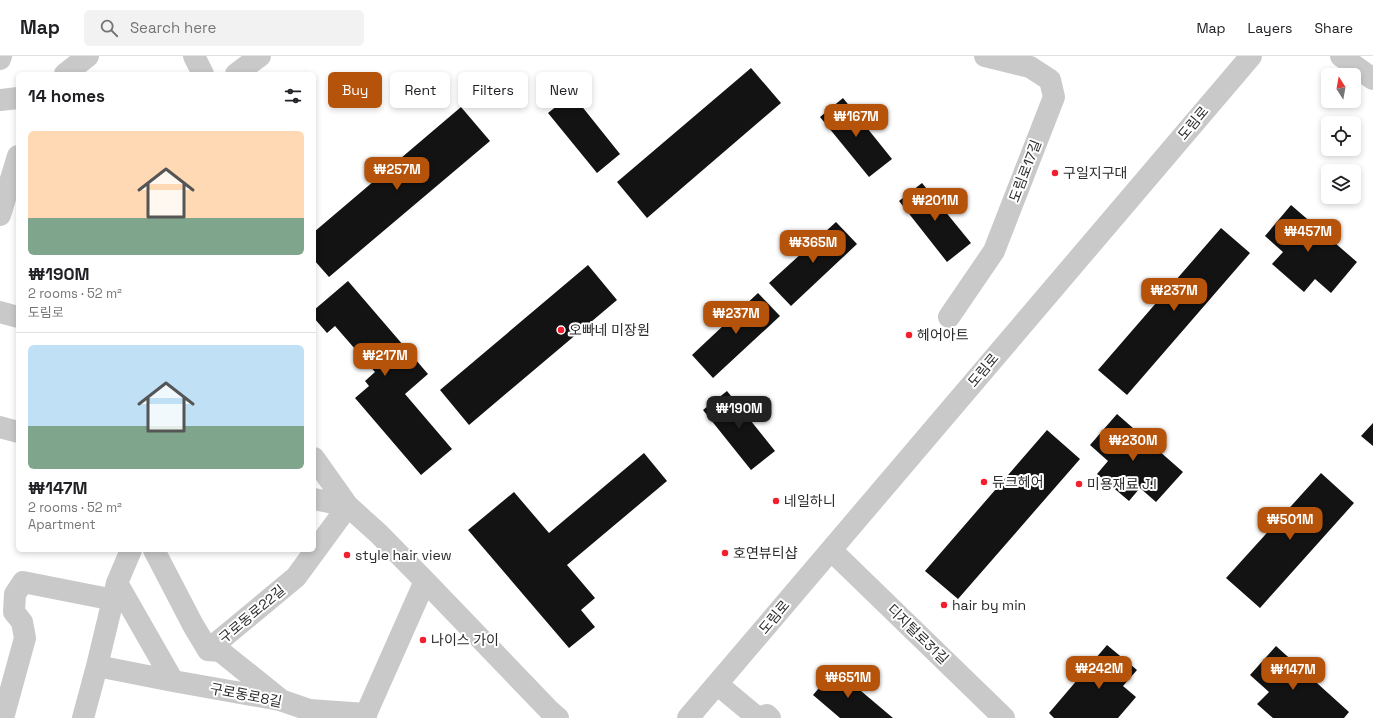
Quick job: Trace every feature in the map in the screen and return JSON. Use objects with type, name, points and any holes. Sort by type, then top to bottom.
[{"type":"street","points":[[68,72],[88,56]]},
{"type":"street","points":[[194,56],[202,72]]},
{"type":"street","name":"도림로17길","points":[[949,318],[994,251],[1054,98],[1050,80],[1030,67],[985,56]]},
{"type":"street","name":"도림로","points":[[688,718],[1250,56]]},
{"type":"street","points":[[1341,56],[1373,79]]},
{"type":"street","points":[[0,100],[16,98]]},
{"type":"street","points":[[7,209],[16,166]]},
{"type":"street","points":[[0,312],[16,316]]},
{"type":"street","points":[[0,427],[16,431]]},
{"type":"street","points":[[316,461],[348,506],[379,534],[426,581],[558,718]]},
{"type":"street","points":[[316,499],[348,506]]},
{"type":"street","name":"구로동로22길","points":[[316,550],[348,506]]},
{"type":"street","name":"디지털로31길","points":[[831,550],[1004,718]]},
{"type":"street","points":[[83,718],[116,592],[130,552]]},
{"type":"street","points":[[155,552],[193,625],[208,650]]},
{"type":"street","name":"구로동로22길","points":[[208,650],[296,577],[314,552]]},
{"type":"street","points":[[366,716],[426,581]]},
{"type":"street","points":[[3,718],[25,638],[22,622],[14,612],[15,594],[23,582],[116,592]]},
{"type":"street","points":[[116,592],[173,681]]},
{"type":"street","name":"구로동로22길","points":[[208,650],[220,651],[280,700]]},
{"type":"street","name":"구로동로8길","points":[[97,666],[280,700],[309,710],[366,716]]},
{"type":"street","points":[[717,684],[758,718],[767,716],[770,718]]},
{"type":"building","points":[[751,68],[781,103],[647,218],[617,182]]},
{"type":"building","points":[[843,98],[892,159],[869,177],[820,117]]},
{"type":"building","points":[[460,108],[462,108],[490,141],[329,277],[316,262],[316,230]]},
{"type":"building","points":[[554,108],[583,108],[620,154],[597,173],[548,113]]},
{"type":"building","points":[[922,183],[971,243],[947,262],[899,201]]},
{"type":"building","points":[[1291,205],[1357,262],[1331,293],[1315,279],[1304,292],[1272,264],[1283,252],[1265,236]]},
{"type":"building","points":[[836,222],[857,244],[791,306],[769,283]]},
{"type":"building","points":[[1221,228],[1250,253],[1127,395],[1098,370]]},
{"type":"building","points":[[588,265],[617,300],[469,425],[440,390]]},
{"type":"building","points":[[348,281],[428,374],[405,394],[452,449],[421,475],[355,398],[369,386],[365,381],[375,372],[335,326],[327,333],[316,320],[316,308]]},
{"type":"building","points":[[758,293],[780,316],[713,378],[692,355]]},
{"type":"building","points":[[727,391],[775,451],[751,470],[703,410]]},
{"type":"building","points":[[1117,414],[1183,472],[1156,502],[1140,488],[1129,501],[1097,474],[1108,461],[1090,445]]},
{"type":"building","points":[[1373,423],[1373,446],[1361,436]]},
{"type":"building","points":[[1047,430],[1080,459],[958,599],[925,571]]},
{"type":"building","points":[[644,453],[667,481],[567,565],[595,598],[581,610],[595,627],[569,648],[468,530],[514,492],[549,533]]},
{"type":"building","points":[[1321,473],[1354,503],[1260,608],[1226,578]]},
{"type":"building","points":[[1107,645],[1137,670],[1123,686],[1136,697],[1118,718],[1054,718],[1049,713]]},
{"type":"building","points":[[1276,646],[1349,712],[1344,718],[1273,718],[1257,704],[1269,692],[1250,675]]},
{"type":"building","points":[[835,669],[893,718],[840,718],[813,695]]},
{"type":"place","name":"구일지구대","points":[[1055,173]]},
{"type":"place","name":"오빠네 미장원","points":[[561,330]]},
{"type":"place","name":"헤어아트","points":[[909,335]]},
{"type":"place","name":"듀크헤어","points":[[984,482]]},
{"type":"place","name":"미용재료 J.I","points":[[1079,484]]},
{"type":"place","name":"네일하니","points":[[776,501]]},
{"type":"place","name":"호연뷰티샵","points":[[725,553]]},
{"type":"place","name":"style hair view","points":[[347,555]]},
{"type":"place","name":"hair by min","points":[[944,605]]},
{"type":"place","name":"나이스 가이","points":[[423,640]]}]
